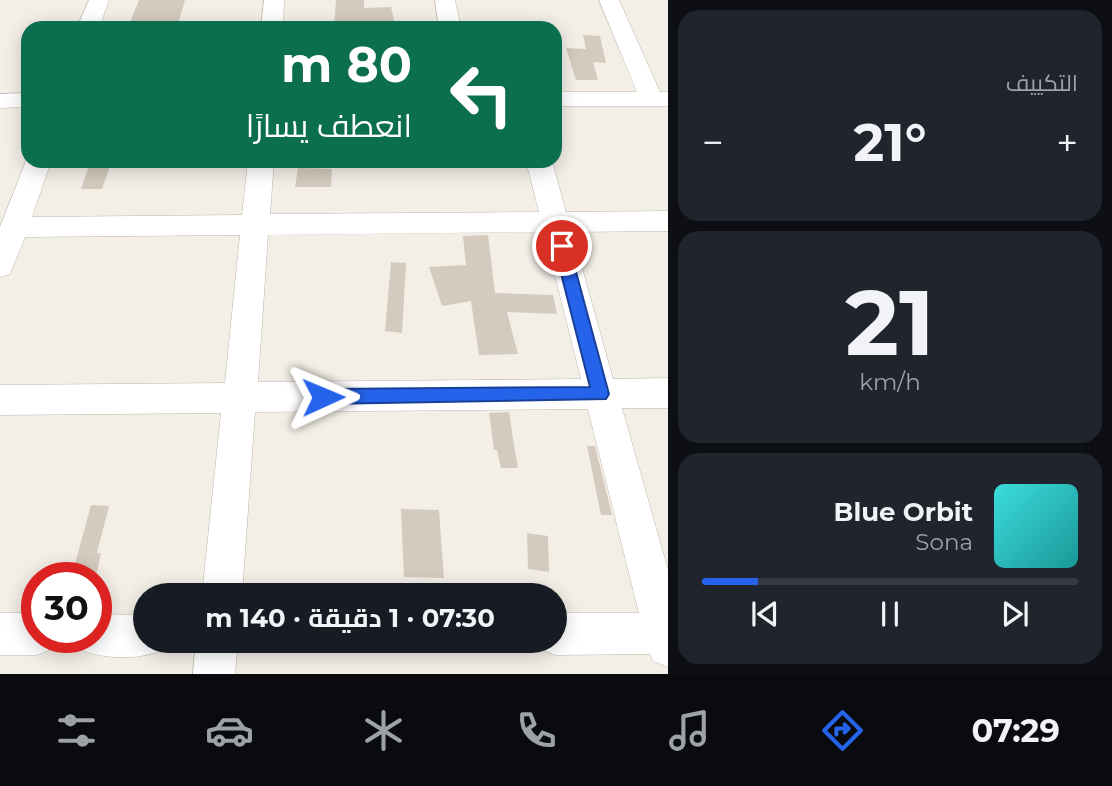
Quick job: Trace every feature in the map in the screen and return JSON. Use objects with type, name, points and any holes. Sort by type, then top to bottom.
[{"type":"street","points":[[91,21],[99,0]]},
{"type":"street","points":[[273,21],[275,0]]},
{"type":"street","points":[[445,0],[449,21]]},
{"type":"street","points":[[562,99],[660,99],[609,0]]},
{"type":"street","points":[[0,101],[21,100]]},
{"type":"street","points":[[0,266],[35,168]]},
{"type":"street","points":[[223,583],[260,168]]},
{"type":"street","points":[[541,168],[666,638],[567,634]]},
{"type":"street","points":[[14,227],[667,221]]},
{"type":"street","points":[[0,400],[667,393]]},
{"type":"street","points":[[0,634],[21,634]]},
{"type":"street","points":[[112,635],[133,636]]},
{"type":"street","points":[[214,674],[216,653]]},
{"type":"building","points":[[139,0],[185,0],[179,21],[131,21]]},
{"type":"building","points":[[336,0],[364,0],[364,8],[391,7],[394,21],[334,21]]},
{"type":"building","points":[[583,35],[600,36],[606,63],[593,62],[598,80],[576,80],[566,48],[586,49]]},
{"type":"building","points":[[88,168],[109,168],[102,189],[81,189]]},
{"type":"building","points":[[298,168],[332,169],[331,187],[295,187]]},
{"type":"building","points":[[488,235],[495,293],[553,295],[557,314],[507,312],[518,354],[479,355],[471,301],[442,306],[429,267],[466,265],[463,236]]},
{"type":"building","points":[[391,262],[406,263],[402,333],[385,331]]},
{"type":"building","points":[[509,412],[518,468],[501,468],[497,450],[494,450],[489,413]]},
{"type":"building","points":[[587,446],[595,446],[612,515],[601,515]]},
{"type":"building","points":[[91,505],[109,506],[97,553],[101,553],[99,562],[76,562]]},
{"type":"building","points":[[401,509],[439,510],[444,578],[404,577]]},
{"type":"building","points":[[527,533],[548,536],[549,572],[528,569]]},
{"type":"route","points":[[323,397],[600,394],[562,246]]}]
